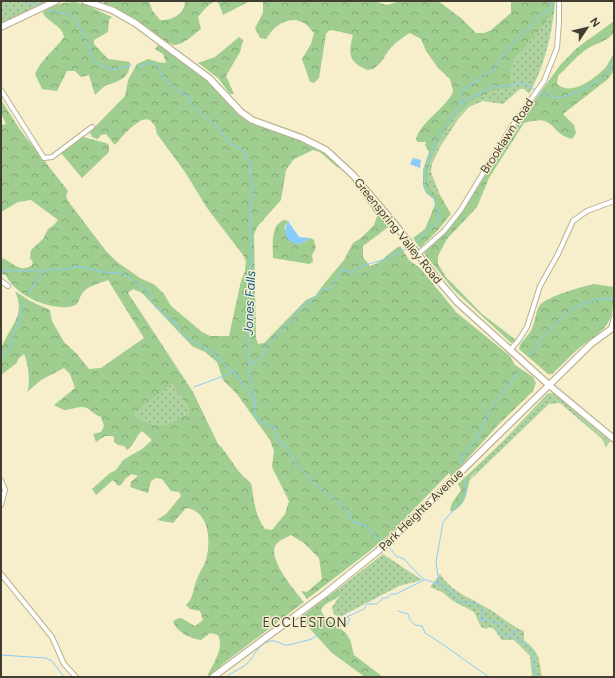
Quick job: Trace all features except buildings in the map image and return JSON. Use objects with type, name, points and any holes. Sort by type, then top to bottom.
[{"type":"main road","points":[[1,26],[56,1]]},
{"type":"main road","name":"Greenspring Valley Road","points":[[88,1],[112,10],[126,18],[170,49],[212,81],[236,107],[252,120],[312,142],[326,150],[377,202],[457,302],[549,385],[614,439]]},
{"type":"main road","name":"Park Heights Avenue","points":[[213,677],[326,593],[378,551],[432,502],[592,343],[613,328]]},
{"type":"street","name":"Brooklawn Road","points":[[418,254],[444,230],[460,211],[510,129],[544,81],[556,48],[559,22],[559,1]]},
{"type":"street","points":[[1,90],[44,158],[52,157],[92,127]]},
{"type":"street","points":[[510,350],[527,327],[540,286],[558,254],[573,221],[586,211],[614,201]]},
{"type":"street","points":[[1,280],[8,286]]},
{"type":"street","points":[[613,328],[614,317]]},
{"type":"street","points":[[1,480],[5,490],[1,505]]},
{"type":"street","points":[[1,574],[52,637],[64,664],[76,677]]},
{"type":"green space","points":[[1,1],[51,1],[1,25]]},
{"type":"green space","points":[[104,1],[149,1],[152,10],[160,20],[165,20],[177,16],[183,10],[185,1],[216,1],[208,6],[198,17],[201,29],[185,41],[175,45],[154,34],[110,5],[104,4]]},
{"type":"green space","points":[[216,1],[250,1],[223,15],[219,4]]},
{"type":"green space","points":[[263,1],[374,1],[387,5],[400,1],[438,1],[461,18],[476,33],[484,33],[491,30],[511,13],[511,1],[555,1],[554,13],[515,59],[511,71],[512,85],[481,97],[466,107],[459,114],[443,137],[430,163],[428,176],[430,187],[436,195],[440,195],[451,214],[420,248],[413,238],[425,229],[435,205],[434,199],[426,193],[423,186],[423,170],[429,152],[425,145],[426,142],[418,142],[416,139],[422,127],[443,106],[452,94],[453,90],[450,79],[438,68],[426,51],[421,39],[410,33],[399,40],[392,47],[378,65],[367,70],[356,63],[351,56],[350,47],[353,35],[333,30],[328,31],[326,34],[319,78],[314,83],[310,82],[302,59],[311,44],[314,33],[304,23],[291,20],[281,23],[272,30],[266,39],[260,38],[255,28],[263,13]]},
{"type":"green space","points":[[75,2],[86,5],[112,17],[109,20],[108,32],[94,40],[94,44],[108,59],[130,62],[126,76],[119,81],[105,86],[95,95],[89,75],[81,77],[75,71],[67,71],[57,91],[42,89],[35,74],[44,59],[64,37],[61,30],[45,16],[43,13],[45,9],[63,3]]},
{"type":"green space","points":[[554,13],[545,55],[534,85],[529,94],[524,89],[520,89],[503,104],[483,101],[469,107],[459,118],[440,147],[432,164],[431,172],[440,195],[436,196],[430,187],[428,176],[430,164],[443,137],[469,104],[485,94],[512,85],[511,71],[515,59]]},
{"type":"green space","points":[[614,21],[614,33],[607,39],[583,52],[558,76],[557,84],[563,87],[569,88],[583,85],[601,72],[614,54],[614,71],[608,79],[563,114],[574,125],[576,133],[572,139],[559,133],[551,125],[542,120],[524,123],[489,178],[477,207],[447,239],[438,256],[438,264],[446,277],[482,314],[516,340],[511,343],[453,289],[424,253],[450,228],[469,201],[520,120],[561,64],[577,48]]},
{"type":"green space","points":[[239,37],[243,40],[240,52],[226,76],[234,94],[230,94],[218,78],[198,63],[215,57]]},
{"type":"green space","points":[[160,45],[213,85],[236,111],[250,121],[292,136],[327,153],[339,165],[338,168],[320,152],[313,150],[294,159],[286,170],[281,200],[257,227],[254,235],[256,338],[258,344],[264,343],[306,300],[315,296],[344,260],[353,243],[361,238],[374,225],[377,216],[349,176],[391,225],[363,246],[363,257],[370,266],[382,260],[400,246],[409,260],[420,268],[457,313],[510,356],[515,365],[533,377],[536,383],[533,391],[498,425],[451,477],[449,473],[391,533],[307,599],[301,591],[307,592],[322,579],[319,558],[304,543],[291,535],[278,542],[275,546],[274,552],[279,567],[304,602],[224,663],[209,677],[207,677],[219,651],[220,640],[218,635],[210,633],[201,640],[193,638],[181,632],[173,622],[176,619],[181,618],[195,626],[203,620],[200,611],[190,609],[186,605],[191,598],[197,578],[208,553],[207,528],[204,521],[194,510],[186,508],[173,523],[157,520],[166,514],[181,496],[179,492],[171,491],[162,479],[156,478],[151,481],[148,493],[130,487],[131,482],[138,476],[132,474],[118,486],[113,480],[96,495],[92,489],[110,473],[116,470],[123,460],[142,449],[152,440],[142,431],[132,446],[127,450],[124,446],[118,445],[114,442],[114,437],[112,436],[105,436],[96,442],[93,434],[101,432],[104,426],[101,417],[87,408],[81,407],[64,410],[54,405],[75,388],[70,374],[64,368],[41,380],[27,392],[29,384],[27,362],[24,354],[18,359],[17,363],[1,375],[1,350],[18,315],[18,300],[15,291],[30,301],[50,310],[52,321],[64,342],[76,353],[89,369],[101,368],[144,338],[108,280],[91,286],[85,290],[75,305],[64,307],[45,304],[25,295],[10,282],[6,275],[1,274],[1,258],[19,268],[32,265],[33,262],[30,258],[31,250],[43,239],[48,229],[58,220],[31,200],[18,202],[1,212],[1,125],[6,124],[1,113],[1,100],[21,131],[68,191],[66,196],[68,201],[106,251],[117,262],[140,278],[155,285],[164,294],[171,306],[202,332],[210,336],[229,336],[241,281],[245,271],[246,261],[243,255],[207,208],[185,172],[157,134],[155,126],[150,120],[146,119],[136,124],[115,145],[106,134],[101,135],[98,139],[92,137],[90,132],[125,96],[128,80],[137,64],[148,59],[166,63],[163,54],[155,49]],"holes":[[[133,289],[142,293],[192,346],[205,352],[217,362],[223,380],[237,394],[270,440],[274,451],[272,467],[289,501],[285,514],[272,530],[265,529],[262,525],[257,515],[251,484],[239,472],[225,451],[218,444],[193,392],[128,293]],[[172,384],[189,408],[189,413],[172,422],[161,425],[150,423],[133,415]]]},
{"type":"green space","points":[[83,137],[106,143],[109,145],[109,152],[82,178],[61,153]]},
{"type":"green space","points":[[284,220],[288,221],[284,228],[300,244],[311,238],[314,240],[316,248],[312,255],[313,262],[309,264],[273,258],[274,231],[276,226]]},
{"type":"green space","points":[[594,284],[614,287],[614,301],[610,319],[601,331],[577,350],[552,374],[548,374],[519,349],[522,342],[531,331],[540,305],[557,295]]},
{"type":"green space","points":[[172,384],[189,408],[189,413],[172,422],[161,425],[150,423],[133,415]]},
{"type":"green space","points":[[547,394],[554,394],[610,441],[606,447],[602,439],[560,403],[549,404],[469,481],[478,468]]},
{"type":"green space","points":[[513,432],[472,475],[465,499],[458,508],[452,512],[450,510],[452,503],[461,490],[458,484]]},
{"type":"green space","points":[[383,554],[422,580],[399,586],[340,617],[335,615],[332,607],[341,594],[338,589]]},
{"type":"green space","points":[[440,574],[455,590],[524,631],[524,640],[533,648],[538,656],[542,677],[532,677],[530,656],[514,640],[502,640],[494,629],[490,627],[486,629],[481,627],[474,612],[453,601],[442,592],[430,587]]},
{"type":"green space","points":[[338,589],[341,594],[339,597],[327,603],[321,611],[328,620],[347,635],[351,642],[354,655],[383,677],[365,677],[332,653],[300,618]]},
{"type":"water","points":[[413,158],[421,160],[420,168],[410,164]]},
{"type":"water","points":[[288,221],[299,237],[311,238],[300,244],[288,240],[285,229]]},
{"type":"waterway","name":"Jones Falls","points":[[23,1],[40,6]]},
{"type":"waterway","points":[[416,242],[440,219],[434,199],[425,189],[424,172],[436,140],[461,104],[460,99],[464,89],[493,70],[508,49],[535,22],[537,17],[551,9],[551,1]]},
{"type":"waterway","name":"Jones Falls","points":[[45,8],[53,12],[68,14],[77,22],[95,62],[111,70],[131,65]]},
{"type":"waterway","points":[[539,94],[548,94],[553,98],[578,92],[605,76],[613,62]]},
{"type":"waterway","name":"Jones Falls","points":[[137,67],[150,63],[159,67],[163,78],[181,93],[188,96],[189,102],[220,130],[230,144],[242,149],[251,166],[250,169],[253,191],[251,204],[251,269],[248,278],[250,287],[248,317],[250,338],[248,343],[250,381],[256,401],[254,413],[260,422],[275,428],[277,441],[284,444],[299,467],[312,482],[345,507],[353,522],[367,526],[372,533],[382,541]]},
{"type":"waterway","points":[[461,103],[492,87],[493,85],[503,87],[521,82],[534,89]]},
{"type":"waterway","points":[[250,365],[263,356],[265,348],[295,316],[301,307],[314,299],[323,289],[330,288],[340,275],[341,269],[353,273],[358,267],[386,259],[408,248]]},
{"type":"waterway","points":[[1,270],[37,270],[43,272],[52,269],[64,270],[76,266],[108,273],[118,272],[125,275],[147,291],[156,308],[161,310],[164,315],[175,322],[178,329],[186,337],[217,356],[226,366],[236,373],[255,404]]},
{"type":"waterway","points":[[28,293],[43,273]]},
{"type":"waterway","points":[[530,355],[555,323],[575,307],[600,299],[614,299]]},
{"type":"waterway","points":[[1,357],[10,347],[25,301]]},
{"type":"waterway","points":[[194,387],[234,372]]},
{"type":"waterway","points":[[460,464],[464,453],[475,442],[490,409],[519,372]]},
{"type":"waterway","points":[[439,584],[436,562],[443,522],[464,498],[466,491],[464,478]]},
{"type":"waterway","name":"Jones Falls","points":[[389,547],[396,556],[404,559],[423,579],[439,584],[454,594],[458,602],[478,605],[483,611],[480,620],[492,620],[495,624],[499,622],[502,623],[503,625],[499,631],[501,635],[509,636],[515,631],[516,638],[530,648],[536,677]]},
{"type":"waterway","points":[[328,627],[334,623],[341,626],[347,625],[350,619],[347,617],[364,609],[367,604],[377,604],[383,598],[387,598],[391,594],[396,594],[424,580]]},
{"type":"waterway","points":[[398,611],[408,614],[410,620],[415,625],[422,626],[425,633],[489,677]]},
{"type":"waterway","points":[[226,677],[247,664],[260,647],[267,642],[275,641],[284,645],[289,645],[312,639],[319,634]]},
{"type":"waterway","points":[[1,655],[46,658],[52,661],[64,677]]},
{"type":"district","name":"ECCLESTON","points":[[305,622]]}]
